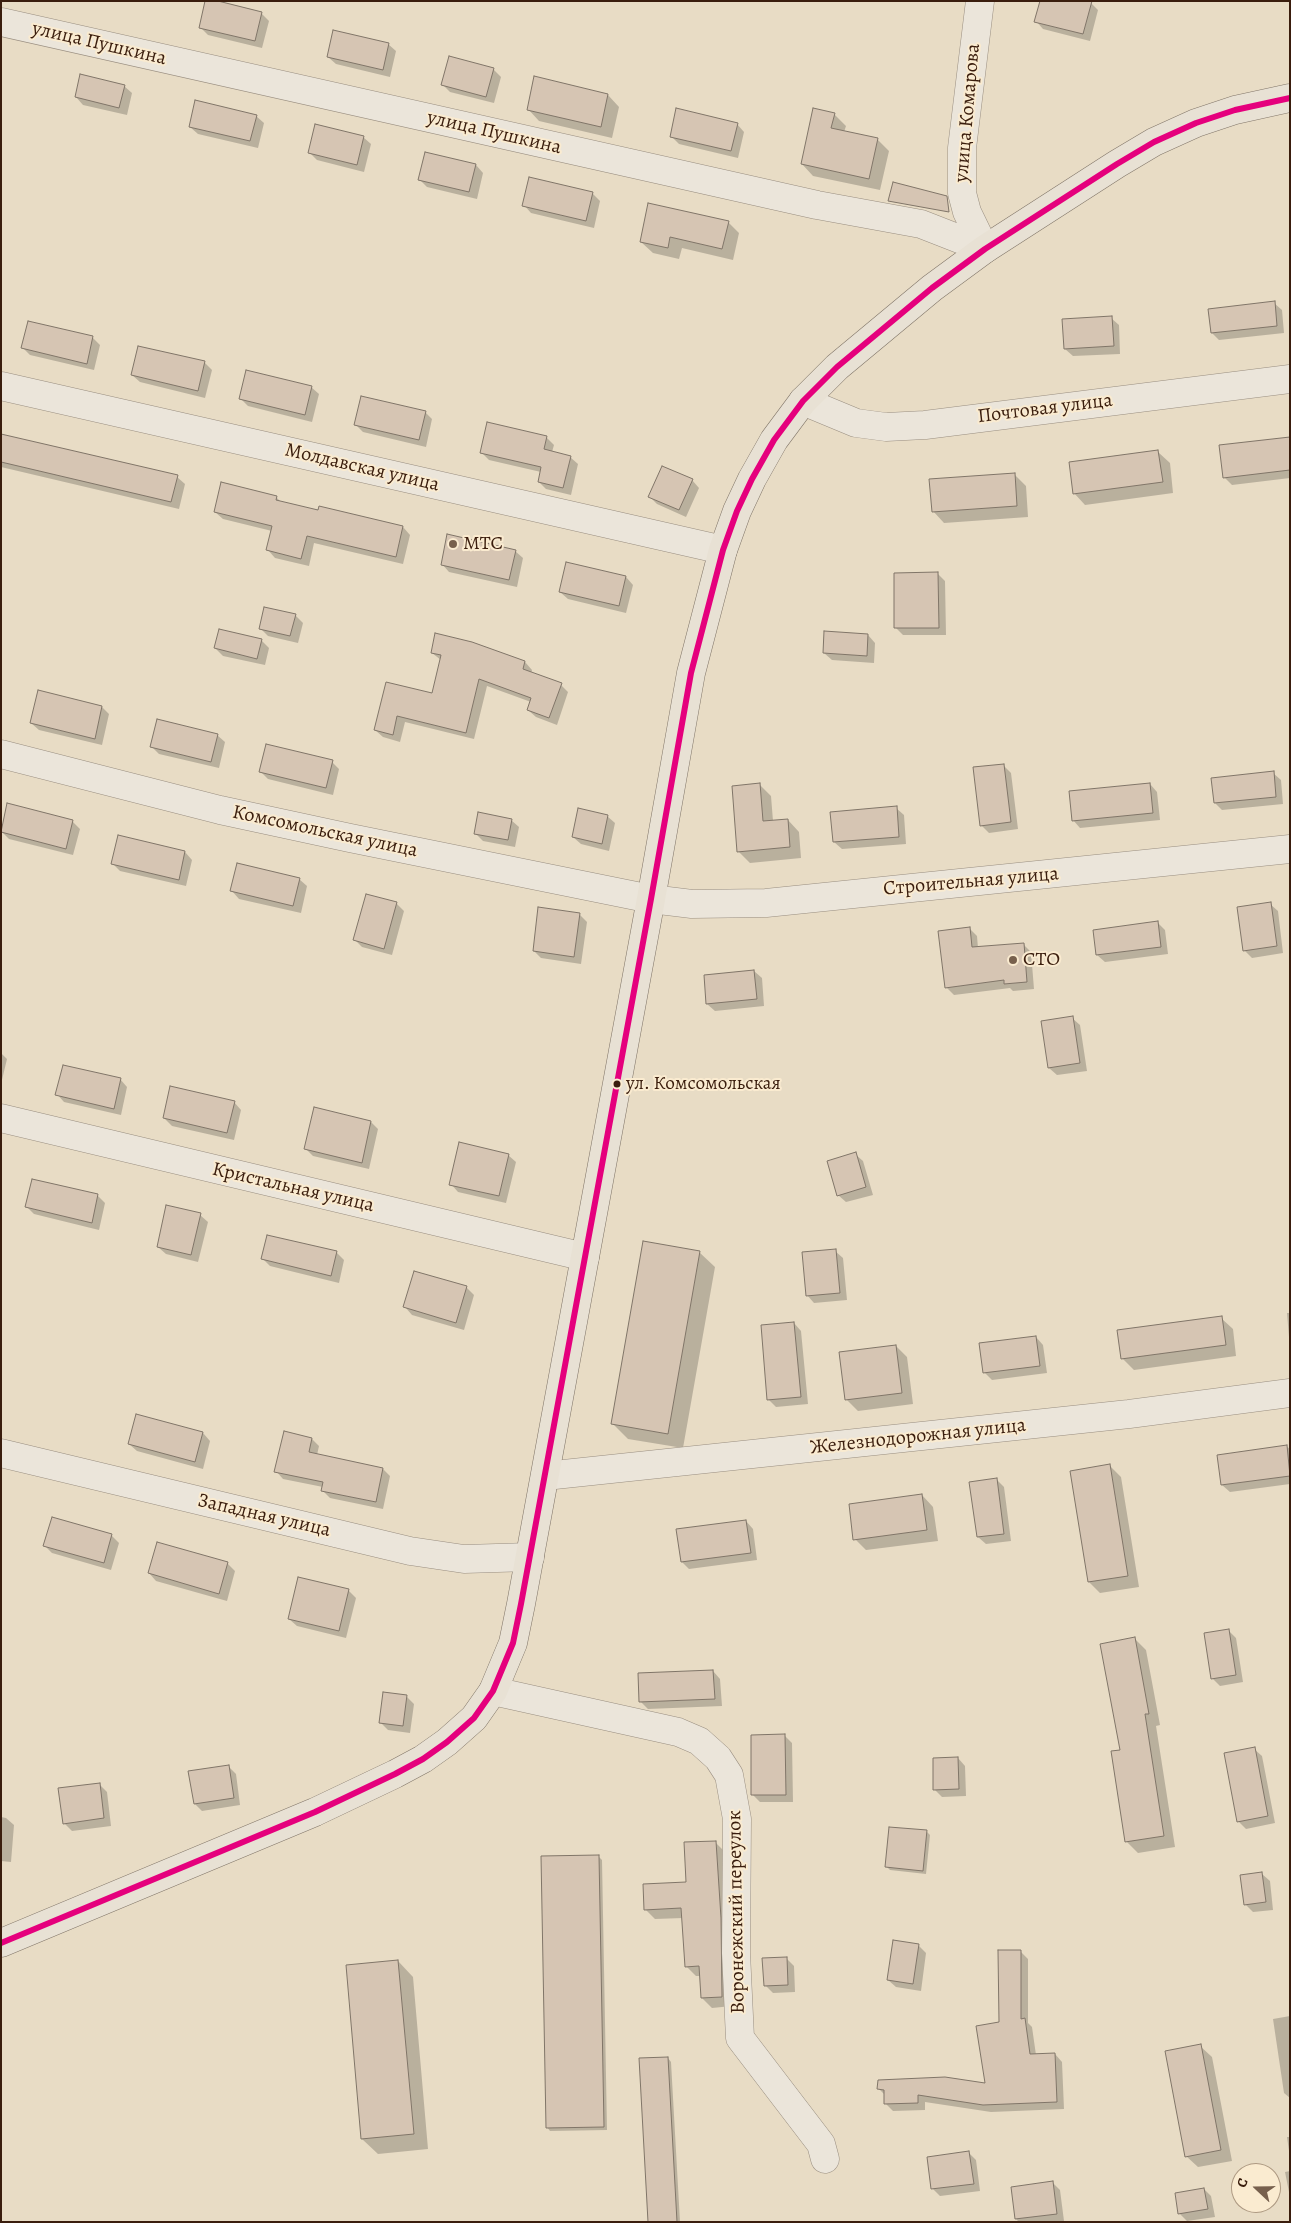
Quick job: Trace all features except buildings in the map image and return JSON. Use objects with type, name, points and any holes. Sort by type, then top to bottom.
[{"type":"main road","points":[[1,1943],[315,1812],[395,1774],[423,1759],[447,1742],[474,1718],[494,1691],[513,1644],[691,673],[723,550],[737,511],[752,479],[774,440],[803,401],[837,367],[896,317],[985,249],[1154,142],[1196,123],[1235,110],[1290,98]]},
{"type":"street","name":"улица Комарова","points":[[980,1],[962,148],[962,192],[967,212],[985,249]]},
{"type":"street","name":"улица Пушкина","points":[[1,22],[808,203],[913,222],[985,249]]},
{"type":"street","name":"Почтовая улица","points":[[803,401],[856,423],[886,427],[925,425],[1290,379]]},
{"type":"street","name":"Молдавская улица","points":[[1,386],[723,550]]},
{"type":"street","name":"Комсомольская улица","points":[[1,754],[239,814],[651,899]]},
{"type":"street","name":"Строительная улица","points":[[651,899],[692,904],[766,903],[1290,849]]},
{"type":"street","name":"Кристальная улица","points":[[1,1118],[585,1257]]},
{"type":"street","name":"Железнодорожная улица","points":[[545,1476],[1120,1415],[1290,1392]]},
{"type":"street","name":"Западная улица","points":[[1,1453],[410,1551],[464,1559],[530,1556]]},
{"type":"street","name":"Воронежский переулок","points":[[494,1691],[678,1732],[699,1741],[718,1758],[729,1775],[737,1819],[736,1953],[740,2038],[821,2144],[824,2159]]},
{"type":"transit line","points":[[1,1943],[315,1812],[395,1774],[423,1759],[447,1742],[474,1718],[493,1691],[513,1643],[521,1604],[691,673],[723,550],[737,511],[752,479],[774,440],[803,401],[837,367],[932,288],[985,249],[1154,142],[1196,123],[1235,110],[1290,98]]},
{"type":"place","name":"МТС","points":[[453,544]]},
{"type":"place","name":"СТО","points":[[1013,960]]},
{"type":"place","name":"ул. Комсомольская","points":[[617,1084]]}]
